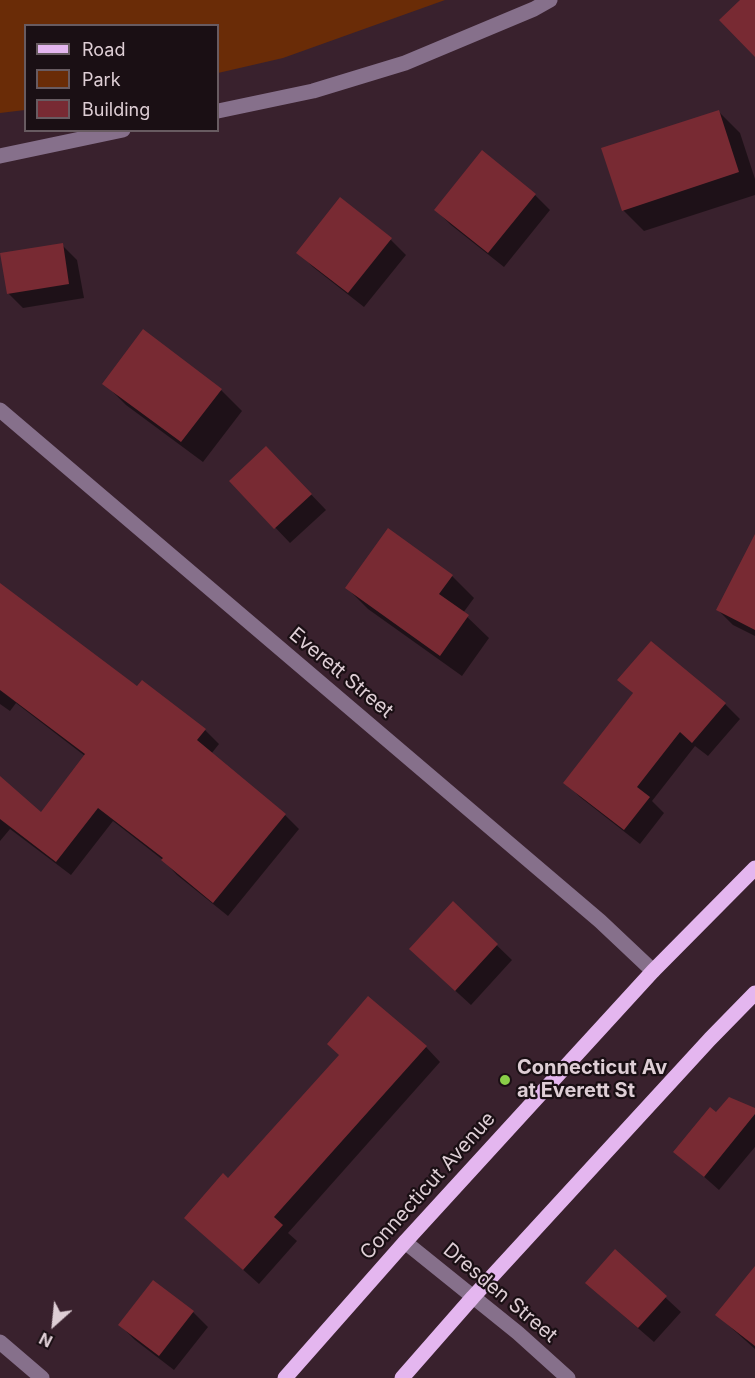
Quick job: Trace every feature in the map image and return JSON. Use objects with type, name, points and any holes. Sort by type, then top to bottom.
[{"type":"main road","name":"Connecticut Avenue","points":[[285,1378],[405,1242],[653,971],[755,868]]},
{"type":"main road","points":[[402,1378],[472,1297],[755,993]]},
{"type":"street","points":[[219,111],[313,91],[405,63],[534,9],[550,0]]},
{"type":"street","points":[[0,156],[114,132]]},
{"type":"street","name":"Everett Street","points":[[0,410],[600,921],[653,971]]},
{"type":"street","name":"Dresden Street","points":[[405,1242],[518,1333],[568,1378]]},
{"type":"street","points":[[0,1342],[42,1378]]},
{"type":"green space","points":[[0,0],[445,0],[283,58],[219,73],[219,24],[24,24],[24,110],[0,113]]},
{"type":"building","points":[[740,0],[755,0],[755,57],[719,20]]},
{"type":"building","points":[[719,110],[739,172],[622,211],[601,148]]},
{"type":"building","points":[[482,150],[536,194],[488,253],[434,210]]},
{"type":"building","points":[[340,197],[392,238],[348,293],[296,253]]},
{"type":"building","points":[[63,243],[69,284],[7,294],[0,253]]},
{"type":"building","points":[[143,329],[222,389],[181,442],[102,384]]},
{"type":"building","points":[[266,446],[312,494],[274,529],[229,481]]},
{"type":"building","points":[[388,528],[453,575],[439,594],[469,615],[440,656],[345,588]]},
{"type":"building","points":[[755,534],[755,630],[716,610]]},
{"type":"building","points":[[0,583],[137,686],[142,680],[206,729],[197,740],[286,814],[213,903],[161,860],[163,858],[98,808],[56,862],[0,819],[0,776],[41,812],[85,754],[0,690]]},
{"type":"building","points":[[651,641],[726,703],[692,743],[680,732],[637,787],[650,797],[624,830],[563,783],[633,693],[617,680]]},
{"type":"building","points":[[453,901],[498,944],[455,991],[409,949]]},
{"type":"building","points":[[368,996],[427,1046],[274,1217],[283,1225],[243,1270],[184,1218],[223,1173],[228,1178],[339,1055],[327,1044]]},
{"type":"building","points":[[729,1097],[755,1108],[755,1114],[704,1177],[673,1152],[710,1107],[716,1112]]},
{"type":"building","points":[[615,1249],[667,1296],[638,1328],[585,1283]]},
{"type":"building","points":[[755,1266],[755,1346],[715,1315]]},
{"type":"building","points":[[153,1280],[194,1311],[159,1356],[118,1325]]},
{"type":"place","name":"Connecticut Av at Everett St","points":[[505,1080]]}]
